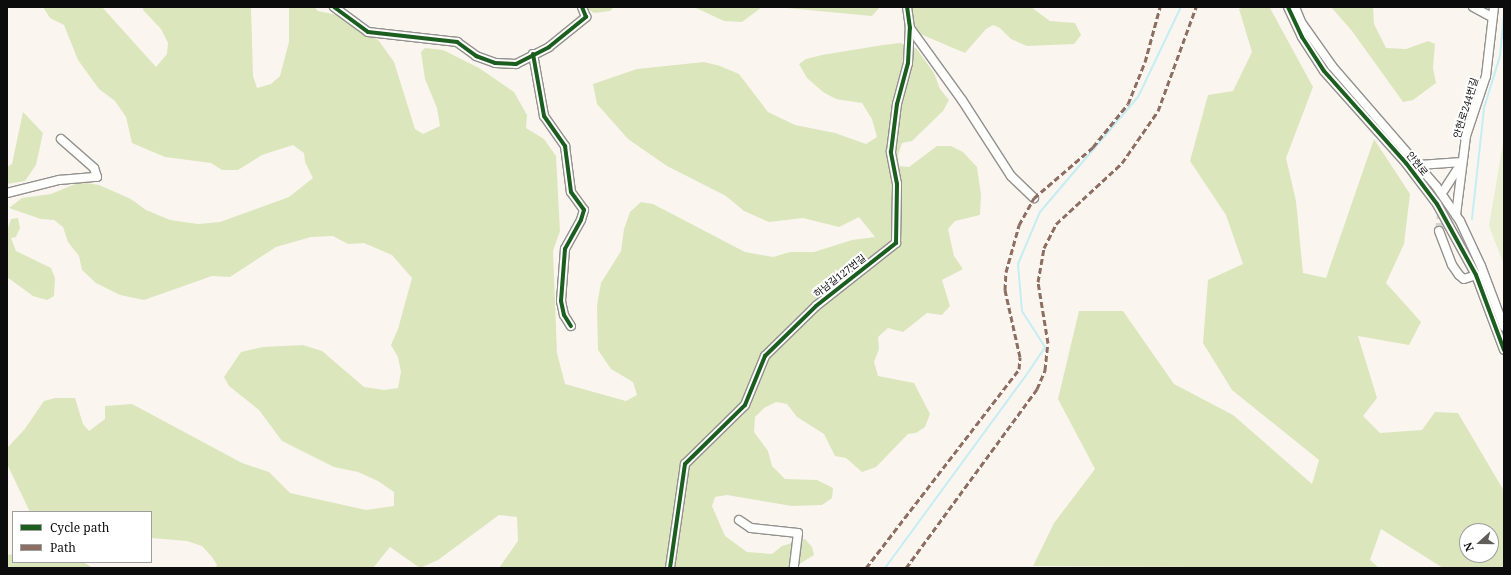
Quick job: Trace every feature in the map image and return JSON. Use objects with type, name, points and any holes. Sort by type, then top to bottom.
[{"type":"street","points":[[334,7],[368,32],[457,42],[476,56],[495,63],[516,64],[549,47],[586,17],[582,7]]},
{"type":"street","name":"하남길127번길","points":[[670,568],[684,464],[745,405],[766,356],[816,306],[896,243],[897,184],[891,152],[897,104],[908,63],[910,28],[906,7]]},
{"type":"street","name":"안현로","points":[[1294,7],[1302,22],[1332,66],[1419,165],[1456,215],[1481,266],[1504,327]]},
{"type":"street","name":"안현로","points":[[1294,7],[1302,37],[1324,71],[1401,158],[1437,204],[1476,275],[1504,350]]},
{"type":"street","points":[[1473,7],[1492,17]]},
{"type":"street","name":"안현로244번길","points":[[1456,215],[1466,136],[1486,76],[1494,7]]},
{"type":"street","points":[[910,28],[962,100],[1011,176],[1034,198]]},
{"type":"street","points":[[533,54],[544,116],[565,146],[571,192],[584,210],[581,220],[565,249],[561,301],[564,315],[571,326]]},
{"type":"street","points":[[7,193],[59,180],[97,177],[94,168],[61,139]]},
{"type":"street","points":[[1419,165],[1462,162]]},
{"type":"street","points":[[1444,190],[1462,162]]},
{"type":"street","points":[[1439,231],[1452,265],[1459,275],[1464,279],[1476,275]]},
{"type":"street","points":[[739,520],[751,528],[798,533],[794,568]]},
{"type":"green space","points":[[43,7],[102,7],[156,67],[167,54],[168,43],[161,29],[143,10],[143,7],[251,7],[253,76],[257,88],[271,84],[280,76],[289,42],[289,7],[314,7],[318,11],[347,17],[379,41],[394,62],[415,129],[423,134],[440,126],[437,108],[425,79],[421,52],[425,48],[443,50],[479,68],[514,92],[527,115],[526,128],[544,139],[556,156],[560,231],[553,251],[557,353],[565,384],[626,401],[637,395],[633,382],[611,369],[598,350],[597,305],[601,283],[621,251],[624,229],[630,212],[641,202],[653,204],[745,252],[773,257],[790,252],[814,252],[852,240],[875,237],[859,217],[839,227],[803,218],[769,222],[744,211],[726,196],[667,166],[628,139],[597,104],[593,84],[637,69],[704,62],[720,66],[739,74],[768,112],[795,125],[835,133],[866,144],[877,137],[872,119],[862,103],[836,99],[823,92],[807,78],[799,64],[806,59],[822,55],[883,45],[900,43],[916,48],[934,73],[940,89],[949,100],[943,111],[912,141],[902,143],[898,155],[899,166],[909,167],[937,146],[951,146],[963,152],[977,167],[981,195],[980,215],[955,221],[948,229],[954,256],[963,269],[942,280],[950,306],[942,315],[927,313],[903,332],[888,328],[878,337],[879,349],[874,362],[878,376],[914,383],[930,414],[925,427],[916,433],[908,434],[876,467],[862,472],[846,458],[835,456],[824,434],[797,417],[787,404],[776,402],[764,408],[755,417],[754,432],[768,451],[772,466],[785,479],[817,480],[833,488],[832,498],[822,505],[792,506],[727,495],[715,497],[712,506],[725,536],[747,552],[772,554],[782,546],[805,539],[812,547],[814,555],[793,568],[499,568],[518,541],[517,517],[499,515],[438,560],[420,568],[390,547],[373,568],[216,568],[217,565],[212,557],[202,546],[187,541],[152,538],[152,511],[30,511],[8,466],[8,447],[24,430],[44,401],[55,398],[75,398],[83,424],[89,431],[105,419],[105,406],[132,404],[242,463],[269,472],[290,493],[366,510],[394,506],[394,492],[378,481],[358,472],[334,467],[282,441],[259,410],[229,386],[224,377],[241,352],[263,347],[303,345],[322,351],[364,387],[384,390],[398,388],[401,372],[398,357],[391,345],[398,329],[412,278],[392,255],[364,243],[348,244],[333,236],[311,237],[276,247],[230,277],[212,276],[144,300],[120,295],[96,283],[82,270],[79,256],[68,242],[63,227],[54,220],[41,219],[9,208],[22,198],[51,194],[80,182],[99,185],[131,199],[146,210],[170,220],[198,224],[220,222],[289,197],[313,178],[305,162],[304,153],[293,145],[262,155],[238,170],[222,170],[211,163],[165,157],[132,143],[126,117],[115,101],[99,89],[78,60],[64,25],[50,18]]},
{"type":"green space","points":[[584,7],[614,7],[610,11],[594,13]]},
{"type":"green space","points":[[694,7],[762,7],[742,22],[724,21]]},
{"type":"green space","points":[[776,7],[880,7],[872,16]]},
{"type":"green space","points":[[912,7],[1031,7],[1050,21],[1075,23],[1081,35],[1074,44],[1027,46],[1011,39],[1000,28],[993,25],[986,29],[965,53],[918,33],[914,25]]},
{"type":"green space","points":[[1245,7],[1270,8],[1313,87],[1286,158],[1296,201],[1303,273],[1326,278],[1374,139],[1410,194],[1404,244],[1386,283],[1421,322],[1409,345],[1358,336],[1377,398],[1363,416],[1380,433],[1422,430],[1435,412],[1458,413],[1504,491],[1504,568],[1443,568],[1381,529],[1370,560],[1379,568],[1033,566],[1054,523],[1095,469],[1058,399],[1079,311],[1123,311],[1174,384],[1233,415],[1312,484],[1319,460],[1232,390],[1203,343],[1208,280],[1243,264],[1226,215],[1190,161],[1208,95],[1233,91],[1252,52],[1239,9]]},
{"type":"green space","points":[[1331,7],[1373,7],[1374,24],[1386,48],[1406,49],[1428,41],[1435,44],[1433,68],[1436,83],[1413,100],[1403,102],[1352,31]]},
{"type":"green space","points":[[23,112],[43,133],[36,165],[25,181],[7,184],[7,167],[12,164]]},
{"type":"green space","points":[[1504,137],[1504,265],[1489,226]]},
{"type":"green space","points":[[18,218],[20,228],[16,237],[11,238],[16,251],[51,268],[55,278],[54,296],[47,300],[33,296],[7,277],[7,231],[11,219]]},
{"type":"green space","points":[[12,554],[12,563],[85,563],[93,568],[7,568],[7,555]]},
{"type":"waterway","points":[[885,568],[1025,377],[1045,347],[1022,311],[1018,264],[1040,212],[1138,97],[1181,7]]},
{"type":"waterway","points":[[1472,219],[1484,108],[1500,56],[1504,14]]},
{"type":"tunnel","points":[[1439,231],[1444,193]]},
{"type":"marked path","points":[[866,568],[1019,369],[1020,357],[1005,290],[1006,272],[1019,225],[1034,198],[1093,147],[1128,104],[1145,62],[1160,7]]},
{"type":"marked path","points":[[906,568],[1037,389],[1045,370],[1048,343],[1038,282],[1044,248],[1056,224],[1122,163],[1158,111],[1196,7]]},
{"type":"cycle path","points":[[334,7],[368,32],[457,42],[476,56],[495,63],[516,64],[549,47],[586,17],[582,7]]},
{"type":"cycle path","points":[[670,568],[685,464],[745,405],[765,356],[816,306],[896,243],[897,184],[891,152],[897,104],[908,63],[910,28],[907,7]]},
{"type":"cycle path","points":[[1288,7],[1302,37],[1324,71],[1406,163],[1437,204],[1476,275],[1504,350]]},
{"type":"cycle path","points":[[533,54],[544,116],[565,146],[571,192],[584,210],[581,220],[565,249],[561,301],[564,315],[571,326]]}]
